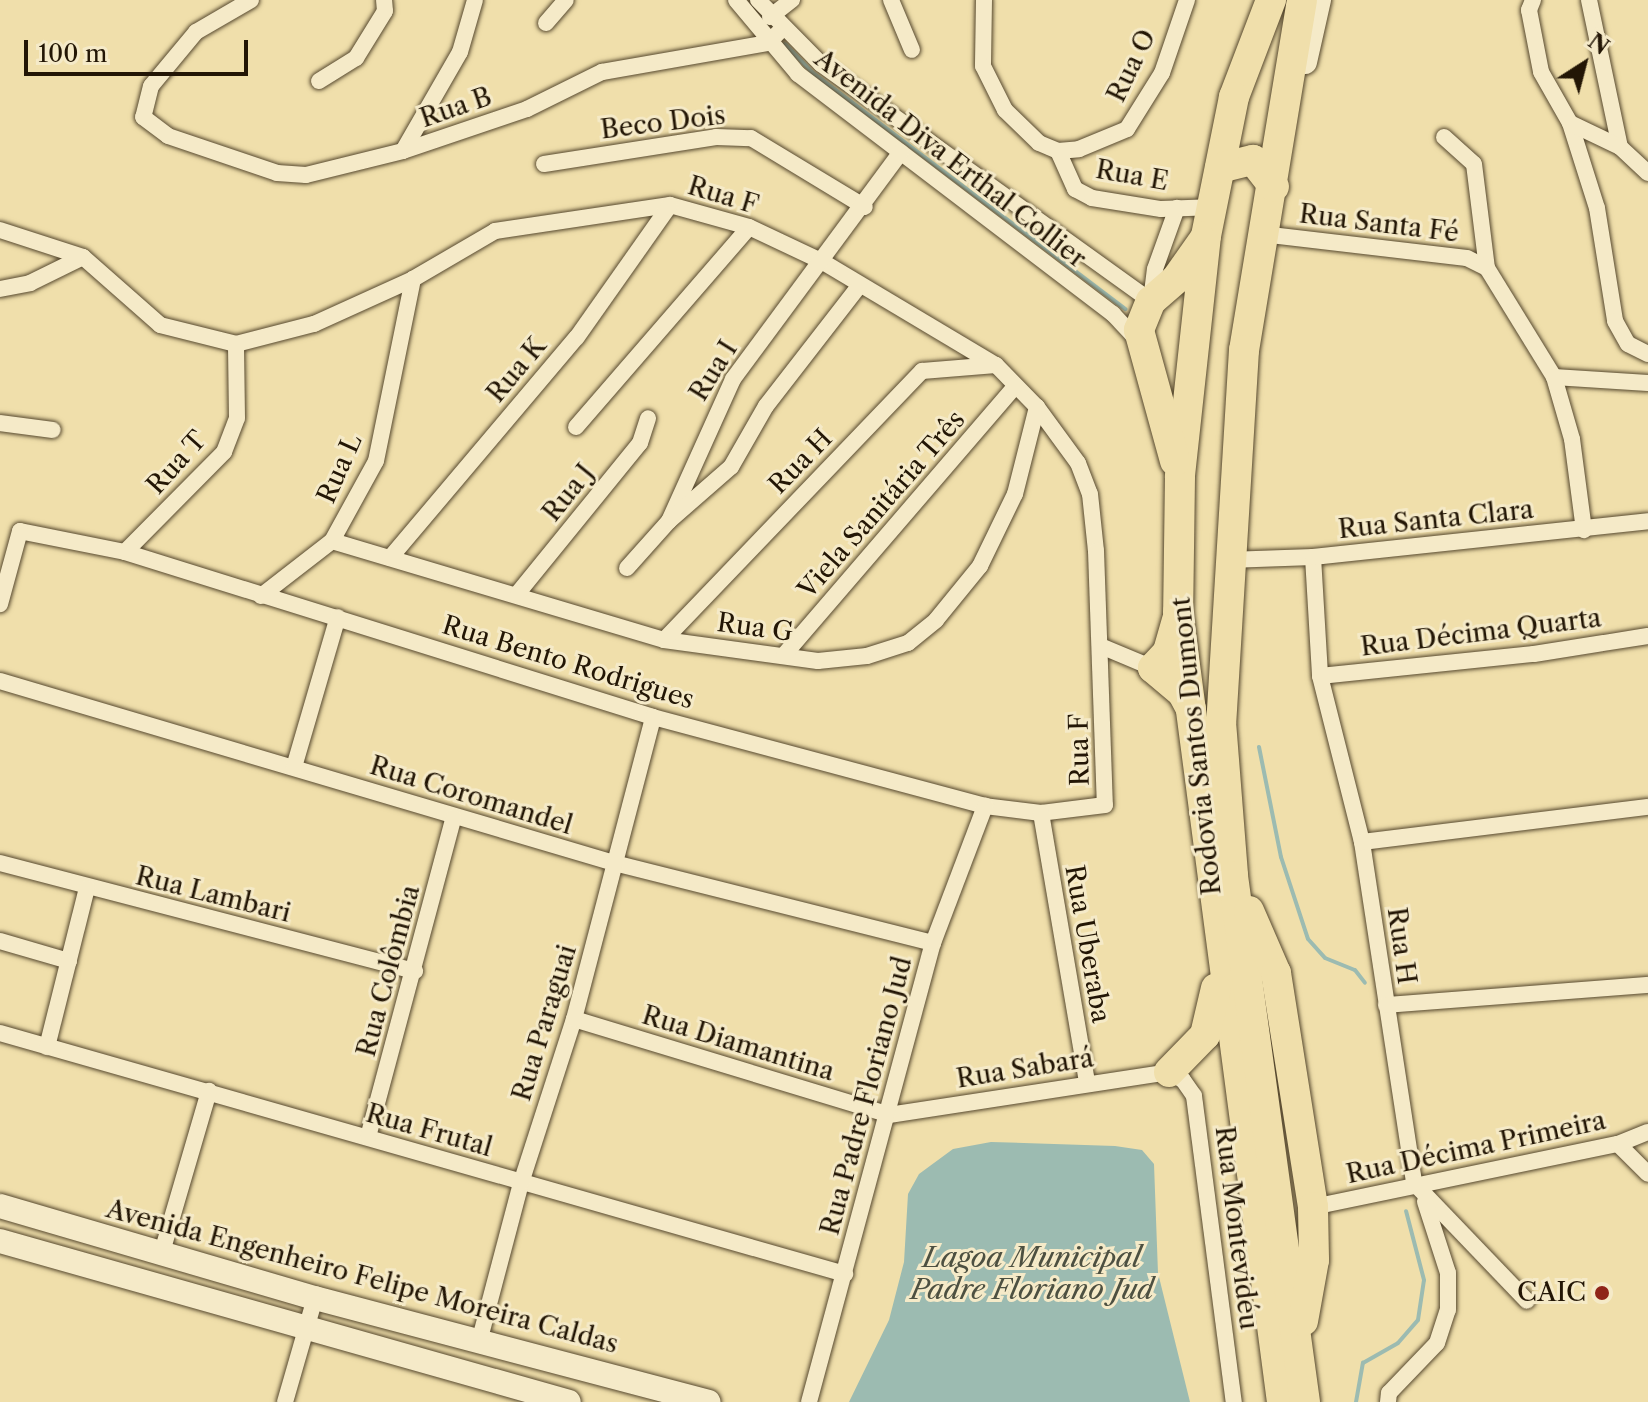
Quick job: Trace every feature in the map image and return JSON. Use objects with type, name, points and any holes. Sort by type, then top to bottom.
[{"type":"highway","name":"Rodovia Santos Dumont","points":[[1271,0],[1234,97],[1215,207],[1206,236],[1180,477],[1178,612],[1220,950],[1282,1402]]},
{"type":"highway","name":"Rodovia Santos Dumont","points":[[1302,0],[1274,187],[1262,234],[1244,350],[1227,560],[1221,722],[1233,876],[1305,1402]]},
{"type":"highway","points":[[1220,168],[1253,160],[1274,187]]},
{"type":"highway","points":[[1180,477],[1139,330],[1151,301],[1183,271],[1206,236]]},
{"type":"highway","points":[[1180,544],[1227,560]]},
{"type":"highway","points":[[1178,612],[1172,643],[1153,668],[1182,692],[1192,710]]},
{"type":"highway","points":[[1233,876],[1276,973],[1313,1207],[1314,1260],[1299,1353]]},
{"type":"highway","points":[[1169,1072],[1205,1035],[1213,1014],[1220,950]]},
{"type":"street","name":"Rua B","points":[[251,0],[196,32],[151,86],[143,117],[168,136],[277,173],[306,175],[403,151],[527,109],[602,72],[768,43]]},
{"type":"street","points":[[319,81],[356,58],[385,11],[384,0]]},
{"type":"street","points":[[403,151],[440,93],[475,0]]},
{"type":"street","points":[[546,23],[566,0]]},
{"type":"street","name":"Avenida Diva Erthal Collier","points":[[736,0],[768,43],[798,74],[1113,314],[1144,348]]},
{"type":"street","name":"Avenida Diva Erthal Collier","points":[[758,0],[776,23],[938,152],[1151,301]]},
{"type":"street","points":[[768,43],[776,23],[792,0]]},
{"type":"street","points":[[891,0],[912,50]]},
{"type":"street","points":[[984,0],[983,66],[999,99],[1039,143],[1058,151]]},
{"type":"street","name":"Rua O","points":[[1058,151],[1079,149],[1127,129],[1162,73],[1187,0]]},
{"type":"street","points":[[1279,153],[1319,0]]},
{"type":"street","points":[[1533,0],[1529,10],[1541,72],[1570,123],[1597,208],[1615,321],[1628,344],[1648,354]]},
{"type":"street","points":[[1589,0],[1620,147]]},
{"type":"street","points":[[1570,123],[1620,147],[1648,173]]},
{"type":"street","name":"Beco Dois","points":[[544,164],[716,137],[751,138],[865,207]]},
{"type":"street","points":[[1444,137],[1474,164],[1487,268],[1554,377],[1572,439],[1584,530]]},
{"type":"street","name":"Rua E","points":[[1058,151],[1075,189],[1092,198],[1177,208],[1215,207]]},
{"type":"street","name":"Rua I","points":[[669,521],[733,379],[865,207],[901,152]]},
{"type":"street","name":"Rua F","points":[[83,257],[160,325],[236,344],[314,324],[413,279],[495,231],[670,205],[749,227],[823,262],[996,365],[1037,407],[1078,463],[1090,494],[1103,647],[1105,805]]},
{"type":"street","name":"Rua K","points":[[390,558],[577,337],[670,205]]},
{"type":"street","points":[[1151,301],[1160,253],[1177,208]]},
{"type":"street","points":[[576,427],[749,227]]},
{"type":"street","points":[[0,230],[83,257]]},
{"type":"street","name":"Rua Santa Fé","points":[[1262,234],[1467,258],[1487,268]]},
{"type":"street","points":[[0,289],[30,283],[83,257]]},
{"type":"street","name":"Rua L","points":[[261,596],[332,541],[376,461],[413,279]]},
{"type":"street","points":[[627,568],[669,521],[731,467],[766,406],[859,286]]},
{"type":"street","name":"Rua T","points":[[125,552],[224,452],[237,418],[236,344]]},
{"type":"street","name":"Rua H","points":[[664,640],[922,371],[996,365]]},
{"type":"street","points":[[1554,377],[1648,383]]},
{"type":"street","name":"Viela Sanitária Três","points":[[784,655],[1015,386]]},
{"type":"street","name":"Rua G","points":[[332,541],[518,593],[664,640],[818,661],[867,656],[908,643],[936,620],[980,566],[1015,494],[1037,407]]},
{"type":"street","name":"Rua J","points":[[518,593],[640,443],[648,418]]},
{"type":"street","points":[[0,423],[53,430]]},
{"type":"street","name":"Rua Santa Clara","points":[[1227,560],[1313,557],[1648,521]]},
{"type":"street","name":"Rua Bento Rodrigues","points":[[0,604],[20,531],[125,552],[653,717],[985,806],[1041,813],[1105,805]]},
{"type":"street","name":"Rua H","points":[[1313,557],[1320,676],[1362,842],[1414,1183]]},
{"type":"street","points":[[294,767],[338,617]]},
{"type":"street","name":"Rua Décima Quarta","points":[[1320,676],[1534,654],[1648,636]]},
{"type":"street","points":[[1103,647],[1153,668]]},
{"type":"street","name":"Rua Coromandel","points":[[0,681],[614,863],[933,943]]},
{"type":"street","name":"Rua Paraguai","points":[[479,1342],[521,1183],[574,1019],[653,717]]},
{"type":"street","name":"Rua Padre Floriano Jud","points":[[809,1402],[933,943],[985,806]]},
{"type":"street","points":[[1362,842],[1648,807]]},
{"type":"street","name":"Rua Uberaba","points":[[1041,813],[1087,1083]]},
{"type":"street","name":"Rua Colômbia","points":[[368,1137],[454,817]]},
{"type":"street","name":"Rua Lambari","points":[[0,863],[415,971]]},
{"type":"street","points":[[47,1047],[87,888]]},
{"type":"street","points":[[0,941],[69,961]]},
{"type":"street","points":[[1386,1005],[1648,985]]},
{"type":"street","name":"Rua Diamantina","points":[[574,1019],[889,1115]]},
{"type":"street","name":"Rua Frutal","points":[[0,1033],[845,1274]]},
{"type":"street","name":"Rua Sabará","points":[[889,1115],[1169,1072]]},
{"type":"street","name":"Rua Montevidéu","points":[[1169,1072],[1194,1096],[1234,1402]]},
{"type":"street","points":[[162,1252],[209,1091]]},
{"type":"street","name":"Rua Décima Primeira","points":[[1313,1207],[1414,1183],[1618,1144],[1648,1132]]},
{"type":"street","points":[[1618,1144],[1648,1174]]},
{"type":"street","points":[[1414,1183],[1527,1301]]},
{"type":"street","points":[[1388,1402],[1389,1393],[1437,1343],[1448,1310],[1448,1273],[1434,1218],[1414,1183]]},
{"type":"street","name":"Avenida Engenheiro Felipe Moreira Caldas","points":[[0,1206],[315,1298],[709,1402]]},
{"type":"street","points":[[0,1241],[569,1402]]},
{"type":"street","points":[[285,1402],[315,1298]]},
{"type":"water","name":"Lagoa Municipal Padre Floriano Jud","points":[[991,1142],[1115,1146],[1142,1150],[1154,1164],[1158,1273],[1190,1402],[849,1402],[889,1320],[904,1262],[908,1194],[919,1174],[953,1149]]},
{"type":"waterway","points":[[785,44],[812,72],[1125,309]]},
{"type":"waterway","points":[[1259,747],[1281,857],[1308,939],[1325,958],[1355,970],[1365,983]]},
{"type":"waterway","points":[[1356,1402],[1363,1363],[1398,1343],[1418,1320],[1424,1280],[1406,1211]]},
{"type":"place","name":"CAIC","points":[[1602,1293]]}]
